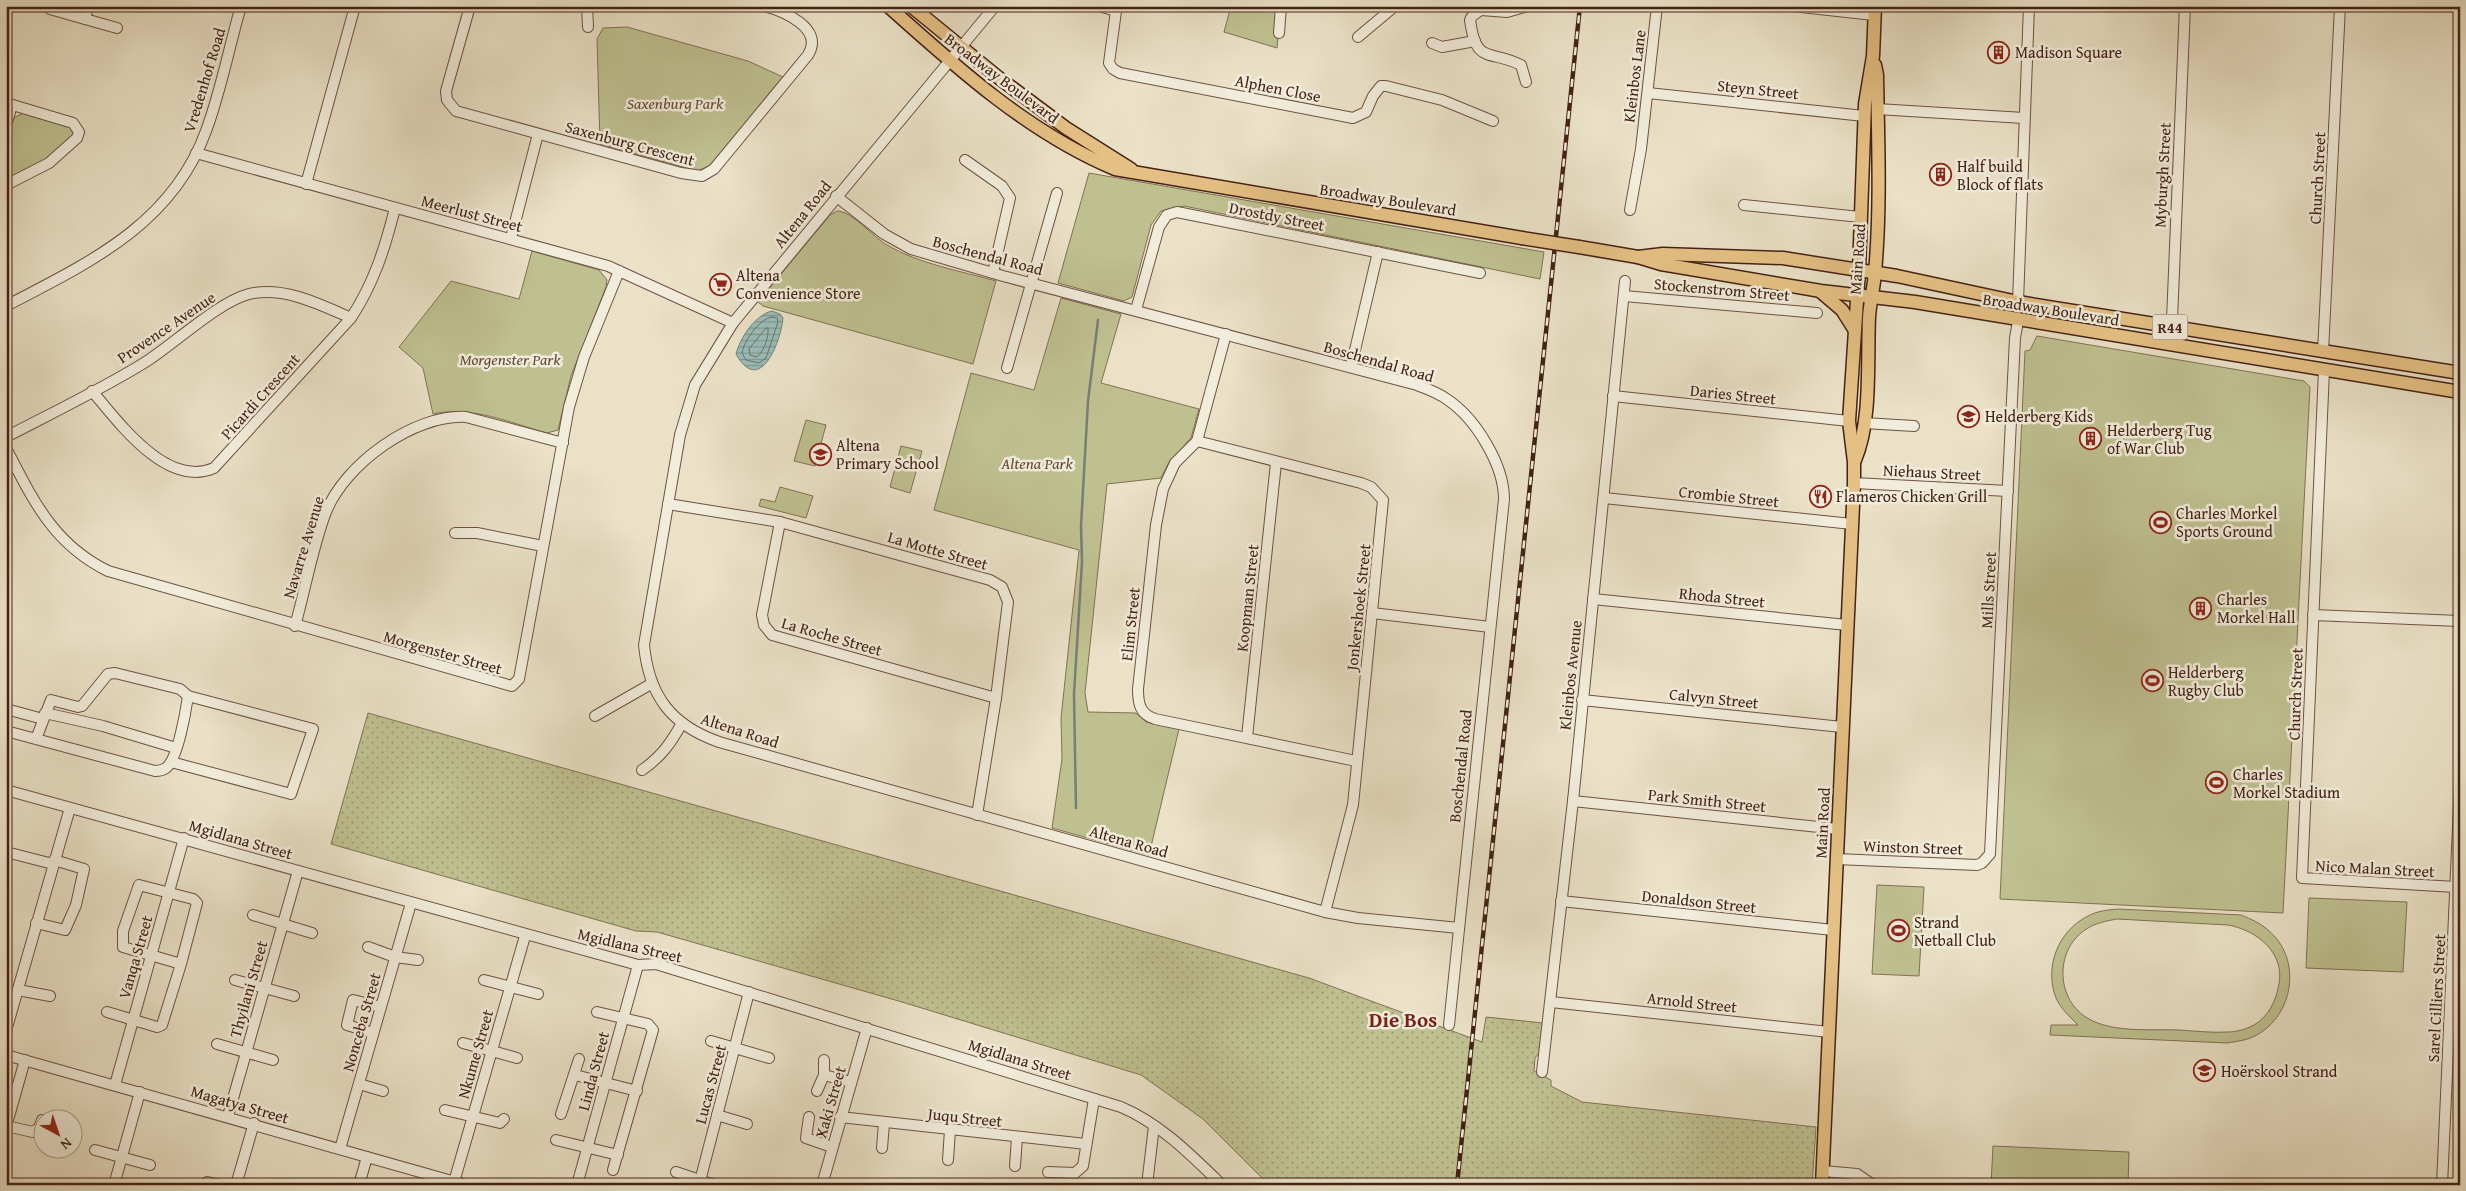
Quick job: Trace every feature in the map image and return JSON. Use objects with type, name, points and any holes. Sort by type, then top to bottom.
[{"type":"main road","name":"Broadway Boulevard","points":[[888,6],[950,62],[1060,142],[1115,169],[1133,171]]},
{"type":"main road","name":"Broadway Boulevard","points":[[912,6],[962,48],[1066,128],[1133,171],[1145,176],[1638,257],[1655,264],[1821,291],[1872,296],[2460,392]]},
{"type":"main road","name":"Main Road","points":[[1822,1185],[1854,483],[1850,421],[1854,329],[1859,270],[1864,116],[1873,56],[1875,11]]},
{"type":"main road","name":"Main Road","points":[[1854,462],[1860,448],[1864,423],[1875,272],[1878,108],[1877,74],[1873,56]]},
{"type":"main road","name":"Broadway Boulevard","points":[[1638,257],[1663,254],[1783,258],[1875,272],[2018,302],[2460,373]]},
{"type":"main road","points":[[1821,291],[1842,310],[1854,329]]},
{"type":"street","points":[[85,19],[88,6]]},
{"type":"street","name":"Vredenhof Road","points":[[6,306],[95,259],[127,237],[168,195],[196,153],[206,130],[241,6]]},
{"type":"street","points":[[306,184],[356,6]]},
{"type":"street","name":"Saxenburg Crescent","points":[[470,6],[446,91],[447,100],[452,108],[460,112],[681,173],[702,176],[707,174],[808,55],[812,47],[812,38],[804,27],[786,13],[764,6]]},
{"type":"street","points":[[587,6],[588,27]]},
{"type":"street","name":"Altena Road","points":[[995,6],[962,48],[836,196],[733,323],[705,366],[691,394],[680,435],[644,645],[646,666],[651,684],[660,701],[682,723],[701,736],[719,742],[1325,912],[1358,918],[1459,928]]},
{"type":"street","name":"Alphen Close","points":[[1099,6],[1117,9],[1109,63],[1113,69],[1120,73],[1354,118],[1366,112],[1376,90],[1381,86],[1386,86],[1442,100],[1493,120]]},
{"type":"street","points":[[1279,33],[1281,6]]},
{"type":"street","points":[[1358,37],[1395,6]]},
{"type":"street","points":[[1526,82],[1521,65],[1484,54],[1477,48],[1470,20],[1473,15],[1483,8],[1507,12],[1528,6]]},
{"type":"street","name":"Kleinbos Lane","points":[[1630,210],[1641,149],[1657,6]]},
{"type":"street","points":[[1792,6],[1875,11]]},
{"type":"street","points":[[2018,302],[2029,6]]},
{"type":"street","name":"Myburgh Street","points":[[2171,344],[2185,6]]},
{"type":"street","name":"Church Street","points":[[2323,352],[2340,6]]},
{"type":"street","points":[[50,9],[117,28]]},
{"type":"street","points":[[1432,43],[1442,47],[1475,41]]},
{"type":"street","name":"Steyn Street","points":[[1648,93],[1864,116]]},
{"type":"street","points":[[6,126],[9,104],[74,123],[79,132],[78,138],[50,163],[6,186]]},
{"type":"street","points":[[1878,108],[2024,118]]},
{"type":"street","points":[[510,238],[538,134]]},
{"type":"street","name":"Meerlust Street","points":[[196,153],[510,238],[619,271],[733,323]]},
{"type":"street","points":[[965,160],[1002,186],[1010,198],[993,273]]},
{"type":"street","points":[[1007,368],[1056,193]]},
{"type":"street","name":"Boschendal Road","points":[[836,196],[884,234],[903,246],[993,273],[1417,384],[1448,399],[1459,408],[1475,428],[1498,466],[1504,486],[1504,499],[1449,1025]]},
{"type":"street","points":[[1744,205],[1860,218]]},
{"type":"street","name":"Picardi Crescent","points":[[92,391],[148,453],[180,468],[194,472],[207,471],[221,462],[351,318],[381,263],[395,208]]},
{"type":"street","name":"Drostdy Street","points":[[1136,310],[1159,227],[1164,218],[1172,213],[1183,212],[1480,273]]},
{"type":"street","points":[[1351,367],[1378,252]]},
{"type":"street","name":"Morgenster Street","points":[[6,448],[47,522],[65,542],[86,559],[120,576],[512,686],[519,679],[569,407],[584,357],[619,271]]},
{"type":"street","name":"Kleinbos Avenue","points":[[1542,1072],[1604,498],[1625,281]]},
{"type":"street","name":"Provence Avenue","points":[[6,437],[149,359],[220,308],[249,294],[285,293],[351,318]]},
{"type":"street","name":"Stockenstrom Street","points":[[1624,296],[1817,313]]},
{"type":"street","name":"Mills Street","points":[[1986,859],[1992,848],[2015,338],[2018,321]]},
{"type":"street","name":"Elim Street","points":[[1226,334],[1196,441],[1175,463],[1163,489],[1156,525],[1138,698],[1142,712],[1155,720],[1247,737],[1356,761]]},
{"type":"street","name":"Church Street","points":[[2302,869],[2324,370]]},
{"type":"street","name":"Daries Street","points":[[1613,396],[1850,421]]},
{"type":"street","name":"Navarre Avenue","points":[[295,626],[326,513],[335,493],[350,476],[390,441],[430,422],[455,416],[466,417],[562,443]]},
{"type":"street","points":[[1864,423],[1914,426]]},
{"type":"street","name":"Jonkershoek Street","points":[[1196,441],[1276,463],[1361,483],[1371,487],[1382,500],[1372,613],[1349,822],[1325,912]]},
{"type":"street","name":"Koopman Street","points":[[1247,737],[1276,463]]},
{"type":"street","name":"Niehaus Street","points":[[1854,483],[2008,491]]},
{"type":"street","name":"Crombie Street","points":[[1604,498],[1852,524]]},
{"type":"street","name":"La Motte Street","points":[[668,504],[780,522],[998,584],[1005,591],[1008,602],[996,698],[977,815]]},
{"type":"street","name":"La Roche Street","points":[[780,522],[762,614],[764,625],[772,634],[996,698]]},
{"type":"street","points":[[455,533],[477,533],[543,546]]},
{"type":"street","name":"Rhoda Street","points":[[1593,599],[1847,625]]},
{"type":"street","points":[[1372,613],[1490,627]]},
{"type":"street","points":[[2313,615],[2460,622]]},
{"type":"street","points":[[36,739],[51,700],[78,707],[82,706],[108,674],[115,673],[180,689],[188,696],[313,729],[291,794],[171,762]]},
{"type":"street","points":[[595,716],[651,684]]},
{"type":"street","points":[[6,731],[155,771],[164,769],[171,762],[188,696]]},
{"type":"street","name":"Calvyn Street","points":[[1582,700],[1842,727]]},
{"type":"street","points":[[6,709],[103,726],[176,748]]},
{"type":"street","points":[[642,770],[654,762],[668,748],[682,723]]},
{"type":"street","name":"Sarel Cilliers Street","points":[[2442,1185],[2460,782]]},
{"type":"street","name":"Mgidlana Street","points":[[6,790],[184,838],[525,936],[638,965],[656,964],[1094,1098],[1136,1113],[1171,1137],[1222,1185]]},
{"type":"street","name":"Park Smith Street","points":[[1572,801],[1838,829]]},
{"type":"street","points":[[6,1031],[70,808]]},
{"type":"street","name":"Vanqa Street","points":[[115,1085],[184,838]]},
{"type":"street","points":[[6,852],[84,869],[76,905],[68,927],[65,930],[36,923]]},
{"type":"street","name":"Winston Street","points":[[1836,859],[1977,865],[1986,859]]},
{"type":"street","name":"Nico Malan Street","points":[[2302,869],[2302,878],[2456,887]]},
{"type":"street","name":"Thyilani Street","points":[[228,1116],[298,871]]},
{"type":"street","points":[[107,1012],[157,1026],[162,1025],[181,964],[197,903],[193,899],[169,891],[139,885],[123,931],[123,947],[181,964]]},
{"type":"street","name":"Donaldson Street","points":[[1561,902],[1833,930]]},
{"type":"street","name":"Nonceba Street","points":[[340,1150],[411,903]]},
{"type":"street","points":[[253,916],[312,933]]},
{"type":"street","name":"Nkume Street","points":[[454,1182],[525,936]]},
{"type":"street","points":[[368,947],[395,957],[418,960]]},
{"type":"street","name":"Linda Street","points":[[577,1185],[638,965]]},
{"type":"street","points":[[235,980],[294,996]]},
{"type":"street","points":[[484,980],[538,994]]},
{"type":"street","points":[[18,990],[50,996]]},
{"type":"street","name":"Lucas Street","points":[[700,1183],[749,992]]},
{"type":"street","points":[[373,1033],[348,1025],[349,1016],[354,1000],[381,1007]]},
{"type":"street","name":"Arnold Street","points":[[1551,1002],[1829,1032]]},
{"type":"street","points":[[597,1012],[648,1024],[653,1030],[613,1170]]},
{"type":"street","name":"Xaki Street","points":[[822,1185],[867,1028]]},
{"type":"street","points":[[711,1041],[769,1058]]},
{"type":"street","points":[[463,1043],[517,1058]]},
{"type":"street","points":[[217,1044],[272,1060]]},
{"type":"street","name":"Magatya Street","points":[[6,1055],[254,1123],[340,1150],[466,1185]]},
{"type":"street","points":[[561,1114],[579,1059]]},
{"type":"street","points":[[24,1060],[6,1126],[32,1132]]},
{"type":"street","points":[[817,1090],[824,1075],[824,1060]]},
{"type":"street","points":[[575,1075],[637,1091]]},
{"type":"street","points":[[824,1075],[851,1082]]},
{"type":"street","points":[[359,1084],[383,1091]]},
{"type":"street","points":[[114,1185],[140,1092]]},
{"type":"street","points":[[1048,1172],[1075,1173],[1082,1166],[1094,1098]]},
{"type":"street","points":[[445,1110],[500,1122],[504,1119]]},
{"type":"street","points":[[717,1115],[747,1124]]},
{"type":"street","points":[[808,1117],[806,1138],[832,1147]]},
{"type":"street","name":"Juqu Street","points":[[840,1117],[1017,1138],[1086,1144]]},
{"type":"street","points":[[236,1185],[254,1123]]},
{"type":"street","points":[[882,1148],[884,1123]]},
{"type":"street","points":[[1147,1185],[1154,1126]]},
{"type":"street","points":[[948,1160],[950,1130]]},
{"type":"street","points":[[1015,1166],[1017,1138]]},
{"type":"street","points":[[556,1140],[618,1155]]},
{"type":"street","points":[[95,1150],[150,1165]]},
{"type":"street","points":[[359,1185],[366,1157]]},
{"type":"street","points":[[1823,1171],[1858,1174],[1873,1185]]},
{"type":"street","points":[[676,1172],[700,1183],[714,1185]]},
{"type":"street","points":[[207,1182],[220,1185]]},
{"type":"green space","points":[[1231,6],[1281,6],[1277,48],[1224,32]]},
{"type":"green space","name":"Saxenburg Park","points":[[627,27],[748,61],[783,77],[709,166],[697,171],[600,144],[597,39],[603,28]]},
{"type":"green space","points":[[23,113],[69,125],[74,134],[47,161],[6,182],[6,137],[12,119]]},
{"type":"green space","points":[[1089,173],[1544,252],[1540,279],[1184,206],[1161,211],[1151,225],[1132,297],[1124,301],[1058,283]]},
{"type":"green space","points":[[837,211],[849,215],[881,241],[899,252],[926,262],[996,281],[973,364],[763,306],[758,302],[830,215]]},
{"type":"green space","name":"Morgenster Park","points":[[532,251],[599,270],[607,280],[606,287],[571,376],[558,430],[547,433],[476,413],[447,412],[433,414],[423,368],[399,347],[451,281],[519,299]]},
{"type":"green space","name":"Altena Park","points":[[1061,298],[1121,314],[1101,383],[1199,409],[1191,438],[1169,462],[1161,478],[1107,484],[1085,693],[1088,712],[1136,713],[1146,722],[1179,729],[1149,855],[1052,828],[1062,759],[1061,718],[1079,550],[934,510],[971,373],[1034,390]]},
{"type":"green space","name":"Charles Morkel Sports Ground","points":[[2037,336],[2304,381],[2310,387],[2283,913],[2000,899],[2025,351],[2030,350]]},
{"type":"green space","points":[[806,420],[826,425],[815,466],[794,461]]},
{"type":"green space","points":[[901,446],[922,451],[910,493],[890,487]]},
{"type":"green space","points":[[780,487],[813,496],[806,518],[759,506],[761,499],[775,502]]},
{"type":"green space","points":[[368,713],[1309,978],[1482,1042],[1486,1017],[1543,1023],[1540,1052],[1535,1058],[1534,1071],[1551,1080],[1551,1086],[1582,1102],[1816,1127],[1812,1185],[1269,1185],[1203,1119],[1141,1075],[902,1002],[657,932],[636,931],[331,844]]},
{"type":"green space","name":"Strand Netball Club","points":[[1877,885],[1924,887],[1919,976],[1872,974]]},
{"type":"green space","points":[[2309,898],[2407,902],[2403,972],[2306,968]]},
{"type":"green space","points":[[2118,909],[2241,915],[2259,923],[2279,941],[2286,954],[2290,983],[2287,998],[2281,1011],[2272,1023],[2260,1033],[2244,1040],[2227,1043],[2050,1035],[2051,1025],[2078,1025],[2060,1006],[2056,998],[2052,974],[2056,951],[2069,931],[2088,916]],"holes":[[[2117,919],[2228,925],[2258,937],[2266,944],[2278,962],[2280,972],[2276,996],[2268,1013],[2254,1025],[2231,1032],[2121,1028],[2089,1019],[2078,1011],[2070,1000],[2063,976],[2068,950],[2075,939],[2093,926]]]},
{"type":"green space","points":[[1993,1146],[2129,1152],[2128,1185],[1991,1185]]},
{"type":"water","points":[[772,311],[780,314],[783,318],[778,339],[768,361],[761,368],[753,370],[745,366],[736,354],[745,334],[754,322]]},
{"type":"waterway","points":[[1076,808],[1074,694],[1082,562],[1081,526],[1088,401],[1098,320]]},
{"type":"railway","points":[[1457,1185],[1580,6]]},
{"type":"place","name":"Madison Square","points":[[1999,52]]},
{"type":"place","name":"Half build Block of flats","points":[[1941,175]]},
{"type":"place","name":"Altena Convenience Store","points":[[720,284]]},
{"type":"place","name":"Helderberg Kids","points":[[1969,416]]},
{"type":"place","name":"Helderberg Tug of War Club","points":[[2091,439]]},
{"type":"place","name":"Altena Primary School","points":[[820,454]]},
{"type":"place","name":"Flameros Chicken Grill","points":[[1820,496]]},
{"type":"place","name":"Charles Morkel Sports Ground","points":[[2160,522]]},
{"type":"place","name":"Charles Morkel Hall","points":[[2201,608]]},
{"type":"place","name":"Helderberg Rugby Club","points":[[2152,681]]},
{"type":"place","name":"Charles Morkel Stadium","points":[[2217,783]]},
{"type":"place","name":"Strand Netball Club","points":[[1898,931]]},
{"type":"place","name":"Hoërskool Strand","points":[[2205,1071]]},
{"type":"district","name":"Die Bos","points":[[1403,1019]]}]
